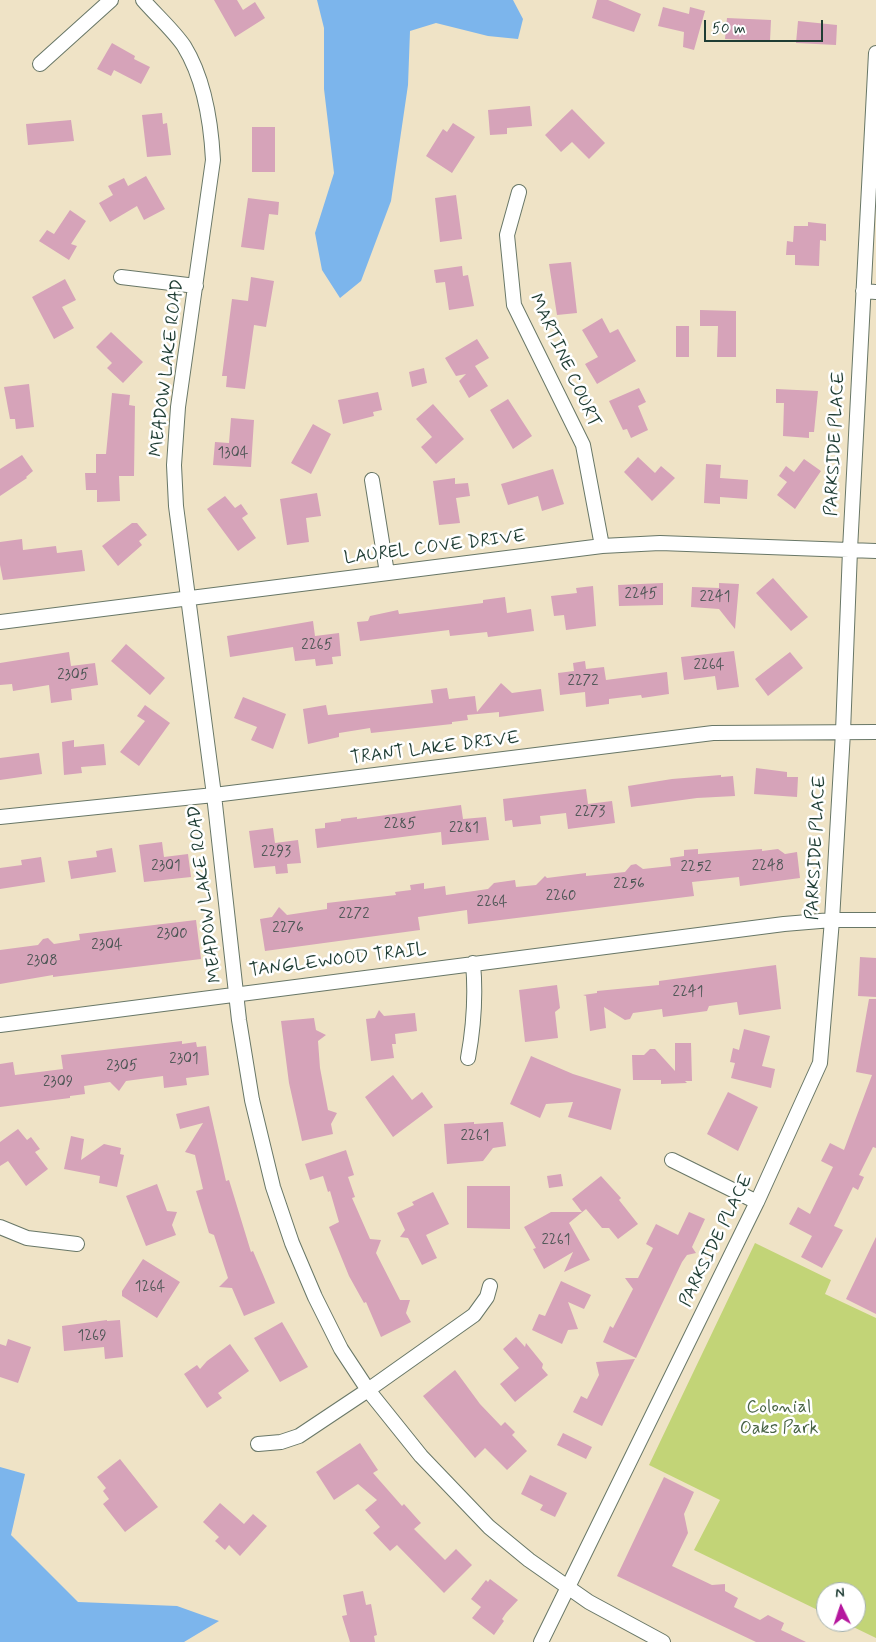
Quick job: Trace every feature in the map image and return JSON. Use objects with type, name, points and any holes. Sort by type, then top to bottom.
[{"type":"street","points":[[40,64],[111,0]]},
{"type":"street","name":"MEADOW LAKE ROAD","points":[[143,0],[184,46],[203,92],[211,130],[213,160],[178,407],[174,465],[176,506],[214,795],[236,994],[252,1100],[273,1187],[292,1243],[315,1297],[341,1349],[368,1390],[421,1456],[468,1506],[529,1560],[567,1588],[625,1623],[663,1642]]},
{"type":"street","name":"PARKSIDE PLACE","points":[[541,1642],[757,1202],[820,1063],[832,920],[843,732],[850,550],[869,291],[876,53]]},
{"type":"street","name":"MARTINE COURT","points":[[519,192],[507,234],[514,305],[583,445],[602,546]]},
{"type":"street","points":[[121,277],[196,286]]},
{"type":"street","points":[[372,480],[387,573]]},
{"type":"street","name":"LAUREL COVE DRIVE","points":[[0,622],[602,546],[660,543],[876,551]]},
{"type":"street","name":"TRANT LAKE DRIVE","points":[[0,817],[214,795],[713,733],[876,732]]},
{"type":"street","name":"TANGLEWOOD TRAIL","points":[[0,1025],[473,963],[832,920],[876,920]]},
{"type":"street","points":[[468,1058],[475,1020],[476,991],[473,963]]},
{"type":"street","points":[[672,1160],[757,1202]]},
{"type":"street","points":[[0,1227],[27,1238],[77,1244]]},
{"type":"street","points":[[258,1444],[281,1442],[299,1436],[368,1390],[474,1315],[487,1297],[490,1286]]},
{"type":"green space","name":"Colonial Oaks Park","points":[[755,1243],[831,1280],[825,1294],[876,1318],[876,1638],[864,1632],[866,1632],[866,1582],[816,1582],[816,1609],[694,1550],[720,1500],[649,1465]]},
{"type":"water","points":[[317,0],[513,0],[523,19],[518,39],[488,36],[436,23],[410,31],[408,85],[391,201],[361,281],[340,298],[322,270],[315,233],[334,173],[324,89],[324,28]]},
{"type":"water","points":[[0,1467],[25,1474],[11,1535],[78,1602],[177,1606],[219,1621],[184,1642],[0,1642]]},
{"type":"building","points":[[214,0],[237,0],[243,10],[255,2],[265,18],[235,37]]},
{"type":"building","points":[[597,0],[608,0],[641,14],[634,32],[592,18]]},
{"type":"building","points":[[663,7],[689,14],[690,7],[705,11],[694,50],[683,47],[684,32],[658,26]]},
{"type":"building","points":[[727,18],[771,20],[770,41],[725,39]]},
{"type":"building","points":[[798,21],[837,25],[836,45],[796,43]]},
{"type":"building","points":[[112,43],[135,56],[134,59],[150,67],[141,84],[114,70],[111,76],[97,69]]},
{"type":"building","points":[[530,106],[532,126],[507,128],[507,134],[490,135],[488,110]]},
{"type":"building","points":[[572,109],[605,143],[589,159],[572,142],[561,152],[545,135]]},
{"type":"building","points":[[162,113],[163,124],[167,123],[171,155],[147,157],[142,115]]},
{"type":"building","points":[[71,120],[74,141],[28,145],[26,124]]},
{"type":"building","points":[[453,123],[475,137],[452,173],[426,156],[443,129],[447,132]]},
{"type":"building","points":[[252,127],[275,127],[275,172],[252,172]]},
{"type":"building","points":[[146,176],[165,209],[144,220],[137,206],[110,222],[99,203],[113,195],[108,186],[124,178],[128,186]]},
{"type":"building","points":[[456,195],[462,239],[440,242],[435,198]]},
{"type":"building","points":[[248,198],[279,202],[278,215],[269,214],[264,250],[241,247]]},
{"type":"building","points":[[70,210],[86,221],[71,244],[77,246],[69,260],[39,241],[47,230],[54,234]]},
{"type":"building","points":[[808,222],[826,224],[826,241],[820,240],[819,266],[795,265],[795,255],[786,255],[787,241],[793,242],[794,226],[808,226]]},
{"type":"building","points":[[571,262],[577,313],[557,315],[549,264]]},
{"type":"building","points":[[462,266],[463,276],[468,275],[474,306],[449,310],[445,282],[436,283],[434,270]]},
{"type":"building","points":[[251,277],[274,281],[266,327],[254,325],[245,389],[226,387],[227,376],[222,376],[232,299],[248,301]]},
{"type":"building","points":[[65,279],[76,300],[62,307],[74,328],[54,339],[32,297]]},
{"type":"building","points":[[700,310],[736,311],[736,357],[717,357],[718,326],[700,326]]},
{"type":"building","points":[[602,318],[610,333],[618,329],[636,361],[597,384],[585,364],[598,357],[582,330]]},
{"type":"building","points":[[676,326],[689,326],[689,357],[676,357]]},
{"type":"building","points":[[111,332],[143,362],[123,383],[107,368],[112,363],[96,347]]},
{"type":"building","points":[[477,339],[489,358],[475,366],[488,386],[469,398],[459,381],[466,374],[456,376],[445,358]]},
{"type":"building","points":[[424,368],[427,383],[412,387],[409,372]]},
{"type":"building","points":[[29,384],[34,427],[16,429],[15,419],[10,419],[4,387]]},
{"type":"building","points":[[639,388],[646,402],[638,406],[648,430],[631,438],[627,429],[623,430],[609,401]]},
{"type":"building","points":[[776,389],[818,391],[814,432],[809,432],[809,438],[783,436],[784,403],[776,403]]},
{"type":"building","points":[[378,392],[382,410],[373,412],[374,416],[343,424],[338,400]]},
{"type":"building","points":[[112,393],[130,395],[129,405],[135,406],[134,476],[119,476],[120,501],[97,502],[97,490],[86,490],[85,473],[96,473],[96,454],[106,454]]},
{"type":"building","points":[[508,399],[532,436],[513,449],[490,410]]},
{"type":"building","points":[[433,404],[464,439],[436,464],[421,447],[432,437],[416,419]]},
{"type":"building","points":[[231,418],[254,420],[251,467],[213,465],[215,442],[229,443]]},
{"type":"building","points":[[313,424],[331,434],[311,474],[291,463]]},
{"type":"building","points":[[22,455],[33,471],[27,478],[0,496],[0,469]]},
{"type":"building","points":[[638,457],[655,473],[661,466],[675,478],[652,501],[624,472]]},
{"type":"building","points":[[804,459],[821,471],[795,509],[777,495],[787,482],[779,476],[786,466],[794,472]]},
{"type":"building","points":[[706,464],[721,465],[720,478],[748,480],[747,499],[720,497],[720,504],[704,503]]},
{"type":"building","points":[[553,469],[564,504],[542,511],[538,496],[508,505],[501,484]]},
{"type":"building","points":[[455,478],[455,484],[468,483],[470,496],[456,498],[460,523],[439,525],[433,481]]},
{"type":"building","points":[[317,493],[321,516],[306,518],[309,542],[287,545],[280,499]]},
{"type":"building","points":[[225,496],[235,508],[241,504],[248,514],[242,518],[256,538],[238,551],[207,509]]},
{"type":"building","points":[[132,523],[137,523],[147,535],[139,541],[142,545],[118,566],[102,546]]},
{"type":"building","points":[[22,539],[23,550],[56,546],[57,553],[82,550],[85,571],[3,580],[0,565],[0,542]]},
{"type":"building","points":[[773,578],[808,617],[791,631],[756,593]]},
{"type":"building","points":[[663,583],[663,605],[619,606],[618,585]]},
{"type":"building","points":[[719,583],[739,584],[735,629],[719,609],[691,607],[692,587],[719,588]]},
{"type":"building","points":[[593,586],[596,626],[566,630],[564,615],[554,616],[551,596],[577,593],[576,588]]},
{"type":"building","points":[[505,597],[507,613],[531,609],[534,631],[488,637],[487,632],[450,636],[449,630],[360,641],[357,622],[368,621],[370,616],[398,610],[399,614],[483,603],[483,600]]},
{"type":"building","points":[[313,621],[315,636],[339,633],[341,656],[332,657],[333,664],[316,666],[315,659],[295,661],[293,647],[230,657],[227,636]]},
{"type":"building","points":[[126,644],[165,678],[150,695],[111,661]]},
{"type":"building","points":[[734,651],[739,687],[717,690],[715,676],[684,680],[681,657]]},
{"type":"building","points":[[69,652],[71,666],[95,663],[98,685],[71,689],[72,700],[51,703],[49,685],[13,691],[12,684],[0,685],[0,663]]},
{"type":"building","points":[[790,652],[803,668],[768,696],[755,679]]},
{"type":"building","points":[[585,661],[586,669],[604,667],[606,680],[667,672],[669,694],[642,698],[641,695],[609,699],[609,704],[586,707],[585,692],[560,695],[558,673],[574,671],[573,663]]},
{"type":"building","points":[[501,683],[512,693],[541,689],[544,711],[499,717],[499,712],[467,715],[468,720],[452,722],[452,724],[371,733],[370,728],[339,733],[339,737],[308,744],[303,709],[326,705],[328,715],[433,703],[431,690],[447,688],[449,699],[475,696],[477,712]]},
{"type":"building","points":[[243,697],[286,714],[273,749],[251,740],[257,727],[234,718]]},
{"type":"building","points":[[145,705],[170,723],[139,766],[120,752],[145,721],[137,716]]},
{"type":"building","points":[[74,740],[74,747],[104,744],[106,765],[81,767],[82,773],[64,775],[62,742]]},
{"type":"building","points":[[39,753],[42,774],[0,780],[0,758]]},
{"type":"building","points":[[756,768],[787,772],[787,777],[798,777],[797,797],[754,794]]},
{"type":"building","points":[[721,775],[721,777],[733,776],[735,796],[697,798],[631,807],[628,786],[672,779]]},
{"type":"building","points":[[586,789],[588,804],[612,801],[615,823],[568,829],[566,813],[540,816],[541,824],[513,827],[512,820],[505,821],[503,799]]},
{"type":"building","points":[[461,805],[463,819],[486,817],[489,840],[442,845],[441,832],[317,848],[315,829],[325,828],[325,823],[341,821],[341,819],[357,817],[357,819]]},
{"type":"building","points":[[273,828],[275,843],[298,840],[301,863],[287,864],[288,873],[276,874],[275,866],[254,868],[249,831]]},
{"type":"building","points":[[162,842],[164,857],[188,854],[191,877],[144,882],[139,845]]},
{"type":"building","points":[[112,848],[116,872],[71,879],[68,861],[97,857],[96,851]]},
{"type":"building","points":[[698,849],[698,854],[762,849],[762,851],[778,849],[785,854],[797,852],[800,878],[740,886],[739,877],[692,882],[694,896],[468,924],[467,910],[418,917],[420,930],[265,951],[260,919],[272,917],[279,907],[287,915],[327,909],[327,903],[396,895],[395,892],[411,890],[410,885],[424,883],[424,889],[445,886],[446,895],[488,889],[494,883],[515,880],[516,887],[536,885],[545,876],[547,878],[586,873],[586,876],[625,872],[631,865],[636,864],[643,869],[671,866],[670,858],[684,856],[684,850]]},
{"type":"building","points":[[41,857],[45,882],[0,889],[0,868],[22,865],[21,860]]},
{"type":"building","points":[[196,920],[201,959],[53,977],[53,975],[0,984],[0,950],[38,945],[43,939],[48,938],[54,944],[80,940],[79,934]]},
{"type":"building","points":[[860,957],[876,958],[876,997],[858,996]]},
{"type":"building","points":[[776,965],[781,1009],[739,1015],[737,1002],[709,1006],[707,1011],[663,1017],[662,1009],[633,1013],[630,1019],[625,1020],[604,1007],[606,1028],[590,1031],[586,996],[583,995],[597,993],[597,991],[659,985],[659,981]]},
{"type":"building","points":[[557,985],[560,1008],[555,1012],[558,1038],[525,1042],[519,990]]},
{"type":"building","points":[[869,999],[876,999],[876,1148],[873,1147],[859,1175],[864,1177],[858,1190],[853,1187],[834,1226],[843,1230],[822,1268],[801,1257],[812,1236],[789,1224],[798,1207],[810,1214],[833,1167],[821,1161],[830,1143],[844,1150],[872,1075],[856,1072]]},
{"type":"building","points":[[379,1010],[384,1016],[415,1013],[417,1031],[395,1034],[396,1044],[392,1044],[394,1058],[371,1061],[366,1019],[375,1018]]},
{"type":"building","points":[[314,1018],[316,1030],[326,1035],[318,1041],[320,1068],[328,1110],[337,1113],[331,1124],[333,1134],[302,1141],[289,1083],[281,1021]]},
{"type":"building","points":[[744,1029],[770,1036],[762,1066],[775,1069],[771,1088],[731,1078],[735,1063],[730,1062],[733,1048],[739,1050]]},
{"type":"building","points":[[182,1041],[182,1044],[196,1042],[197,1047],[206,1046],[209,1075],[186,1078],[187,1085],[164,1088],[163,1076],[126,1081],[119,1091],[110,1082],[84,1086],[85,1094],[70,1096],[70,1098],[0,1107],[0,1064],[13,1062],[15,1075],[63,1069],[61,1055]]},
{"type":"building","points":[[675,1043],[691,1043],[692,1081],[685,1081],[687,1083],[661,1084],[661,1080],[633,1080],[632,1055],[644,1055],[650,1049],[655,1049],[675,1071]]},
{"type":"building","points":[[531,1056],[573,1074],[621,1089],[611,1130],[568,1117],[573,1102],[546,1104],[540,1118],[510,1104]]},
{"type":"building","points":[[393,1075],[412,1100],[422,1092],[433,1107],[393,1137],[365,1097]]},
{"type":"building","points":[[728,1092],[758,1107],[738,1151],[707,1134]]},
{"type":"building","points":[[209,1106],[226,1181],[229,1180],[251,1252],[253,1251],[275,1303],[244,1316],[232,1288],[219,1287],[228,1278],[214,1235],[209,1233],[196,1191],[203,1189],[195,1155],[185,1152],[203,1123],[180,1129],[176,1114]]},
{"type":"building","points":[[474,1122],[474,1124],[503,1122],[506,1146],[493,1148],[483,1161],[447,1164],[444,1124]]},
{"type":"building","points":[[18,1129],[27,1140],[31,1137],[40,1149],[35,1152],[48,1169],[26,1186],[8,1161],[0,1166],[0,1142]]},
{"type":"building","points":[[71,1136],[84,1139],[81,1160],[104,1144],[121,1148],[120,1154],[124,1155],[117,1187],[99,1183],[100,1176],[64,1169]]},
{"type":"building","points":[[346,1150],[354,1175],[348,1177],[355,1197],[352,1198],[370,1239],[381,1240],[376,1253],[400,1300],[410,1300],[406,1313],[411,1322],[381,1337],[366,1302],[364,1303],[349,1276],[329,1227],[339,1222],[330,1191],[328,1192],[323,1176],[310,1180],[305,1164]]},
{"type":"building","points":[[561,1174],[563,1186],[549,1188],[547,1176]]},
{"type":"building","points":[[601,1176],[621,1198],[619,1200],[638,1224],[618,1239],[609,1228],[602,1228],[586,1209],[569,1223],[590,1260],[564,1272],[573,1252],[544,1269],[533,1249],[536,1248],[524,1227],[551,1212],[582,1212],[572,1199]]},
{"type":"building","points":[[157,1184],[167,1211],[177,1212],[172,1225],[176,1235],[146,1246],[126,1196]]},
{"type":"building","points":[[467,1186],[510,1186],[510,1229],[467,1228]]},
{"type":"building","points":[[433,1192],[449,1224],[426,1235],[437,1258],[422,1265],[408,1238],[400,1237],[405,1230],[397,1213],[414,1205],[412,1202]]},
{"type":"building","points":[[689,1212],[705,1219],[692,1247],[696,1253],[687,1255],[682,1262],[636,1358],[603,1342],[610,1326],[613,1328],[633,1289],[625,1278],[638,1278],[653,1248],[646,1244],[656,1224],[678,1235]]},
{"type":"building","points":[[876,1237],[876,1314],[846,1299]]},
{"type":"building","points":[[143,1259],[180,1282],[157,1318],[122,1296],[122,1291]]},
{"type":"building","points":[[561,1281],[591,1295],[584,1309],[568,1302],[578,1329],[568,1330],[562,1344],[532,1330],[539,1314],[545,1316]]},
{"type":"building","points":[[120,1320],[123,1357],[105,1359],[104,1347],[64,1351],[62,1326]]},
{"type":"building","points":[[282,1322],[308,1367],[280,1382],[254,1338]]},
{"type":"building","points":[[516,1337],[525,1347],[526,1343],[543,1364],[542,1368],[548,1375],[515,1402],[500,1384],[519,1368],[503,1349]]},
{"type":"building","points":[[8,1339],[31,1347],[18,1383],[0,1377],[0,1344],[6,1346]]},
{"type":"building","points":[[230,1344],[249,1371],[218,1393],[222,1398],[207,1408],[184,1374],[197,1365],[200,1369],[207,1361]]},
{"type":"building","points":[[635,1359],[602,1426],[573,1412],[581,1396],[587,1399],[599,1375],[596,1362]]},
{"type":"building","points":[[455,1370],[480,1404],[501,1426],[505,1422],[515,1432],[512,1435],[527,1451],[507,1470],[485,1448],[475,1458],[423,1396]]},
{"type":"building","points":[[563,1433],[592,1447],[586,1459],[557,1445]]},
{"type":"building","points":[[360,1443],[378,1470],[373,1473],[402,1506],[404,1504],[421,1523],[414,1529],[445,1560],[456,1549],[472,1565],[444,1593],[397,1545],[390,1551],[373,1533],[380,1527],[365,1510],[377,1500],[358,1484],[334,1500],[316,1472]]},
{"type":"building","points":[[120,1459],[158,1507],[125,1532],[103,1504],[109,1499],[103,1491],[106,1488],[97,1477]]},
{"type":"building","points":[[530,1475],[567,1493],[555,1517],[540,1510],[543,1505],[521,1494]]},
{"type":"building","points":[[664,1477],[694,1492],[684,1514],[688,1533],[672,1566],[712,1585],[725,1584],[725,1591],[738,1598],[734,1607],[760,1620],[768,1615],[784,1623],[781,1630],[806,1642],[756,1642],[617,1576]]},
{"type":"building","points":[[220,1503],[244,1524],[253,1514],[267,1526],[240,1556],[229,1545],[225,1550],[215,1541],[219,1537],[203,1522]]},
{"type":"building","points":[[490,1579],[518,1600],[506,1613],[502,1619],[504,1621],[494,1635],[472,1618],[481,1607],[471,1599],[486,1580],[488,1582]]},
{"type":"building","points":[[363,1591],[366,1605],[371,1604],[377,1635],[374,1636],[375,1642],[350,1642],[342,1616],[347,1615],[343,1595]]}]
